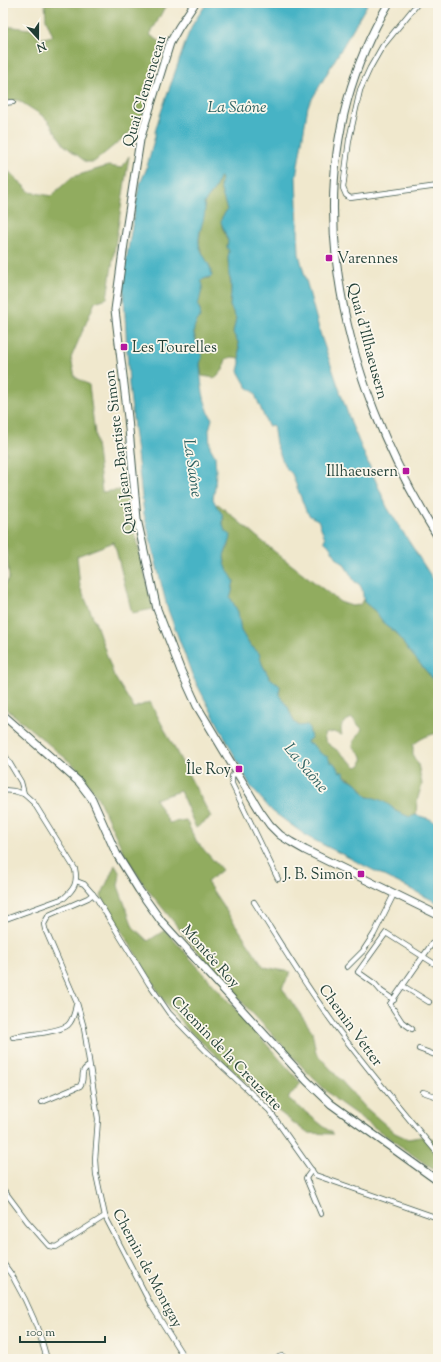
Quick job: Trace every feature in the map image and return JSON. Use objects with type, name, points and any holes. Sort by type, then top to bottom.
[{"type":"main road","name":"Quai Clemenceau","points":[[135,168],[140,140],[167,52],[174,36],[195,3]]},
{"type":"main road","name":"Quai d'Illhaeusern","points":[[389,3],[368,42],[361,59],[342,123],[333,196],[335,257],[346,321],[356,358],[375,412],[404,479],[419,507],[438,537]]},
{"type":"main road","name":"Quai Jean-Baptiste Simon","points":[[135,168],[115,310],[128,418],[137,519],[157,609],[181,671],[197,706],[236,772],[270,825],[280,834],[305,850],[438,915]]},
{"type":"main road","name":"Montée Roy","points":[[3,715],[79,782],[92,799],[116,853],[139,890],[162,921],[306,1081],[331,1104],[438,1181]]},
{"type":"street","points":[[418,3],[382,47],[360,90],[349,140],[343,188],[346,195],[350,198],[438,186]]},
{"type":"street","points":[[3,103],[13,102]]},
{"type":"street","points":[[3,752],[21,782],[24,794]]},
{"type":"street","points":[[236,772],[232,776],[232,784],[278,879]]},
{"type":"street","points":[[3,790],[24,794],[34,804],[75,869],[76,881],[71,891],[64,898],[3,920]]},
{"type":"street","name":"Chemin de la Creuzette","points":[[76,881],[84,884],[97,899],[148,984],[169,1013],[206,1051],[269,1110],[315,1175],[438,1218]]},
{"type":"street","name":"Chemin de Montgay","points":[[92,894],[88,898],[49,915],[44,924],[45,929],[77,1003],[84,1028],[98,1119],[95,1160],[96,1174],[105,1216],[151,1305],[186,1359]]},
{"type":"street","points":[[347,967],[363,951],[394,894]]},
{"type":"street","name":"Chemin Vetter","points":[[254,902],[304,982],[338,1030],[381,1086],[438,1154]]},
{"type":"street","points":[[394,1000],[381,992],[376,984],[358,972],[386,933],[438,966]]},
{"type":"street","points":[[412,1029],[402,1022],[390,1004],[438,935]]},
{"type":"street","points":[[403,986],[429,1002]]},
{"type":"street","points":[[13,1037],[57,1030],[65,1027],[69,1024],[77,1003]]},
{"type":"street","points":[[420,1049],[438,1056]]},
{"type":"street","points":[[42,1102],[80,1086],[82,1083],[82,1072],[89,1066]]},
{"type":"street","points":[[423,1092],[438,1097]]},
{"type":"street","points":[[312,1170],[306,1178],[321,1214]]},
{"type":"street","points":[[3,1189],[27,1221],[49,1246],[56,1247],[105,1216]]},
{"type":"street","points":[[3,1263],[23,1295],[47,1359]]},
{"type":"street","points":[[278,1359],[279,1356],[282,1356],[286,1359]]},
{"type":"green space","points":[[45,3],[167,3],[150,35],[164,44],[140,124],[94,162],[86,162],[64,145],[49,122],[43,116],[18,100],[3,101],[3,27],[36,30],[39,39],[53,36],[46,19]]},
{"type":"green space","points":[[129,156],[107,298],[95,302],[71,358],[75,377],[89,385],[102,492],[130,489],[132,521],[153,609],[132,613],[114,542],[77,556],[80,587],[96,624],[114,676],[134,708],[150,702],[211,817],[196,828],[180,791],[155,799],[169,823],[186,820],[196,841],[222,870],[207,882],[264,967],[291,972],[282,988],[312,1031],[316,1053],[365,1107],[395,1133],[408,1139],[426,1136],[438,1141],[438,1173],[336,1100],[310,1075],[214,972],[144,885],[123,851],[98,798],[76,767],[3,706],[3,588],[9,578],[3,516],[3,454],[7,454],[3,445],[3,166],[30,192],[51,196],[72,177],[108,166],[122,168]]},
{"type":"green space","points":[[219,177],[221,177],[220,187],[227,210],[222,217],[222,227],[228,241],[227,247],[229,251],[228,258],[231,292],[230,306],[236,318],[233,333],[238,342],[240,358],[232,357],[226,359],[223,370],[216,378],[202,376],[200,364],[202,356],[193,328],[200,315],[200,309],[198,306],[199,297],[202,291],[201,280],[210,278],[210,266],[206,261],[199,244],[204,203],[215,189]]},
{"type":"green space","points":[[218,504],[275,552],[340,602],[352,606],[360,605],[363,599],[364,602],[375,611],[387,627],[392,629],[400,637],[405,646],[438,685],[438,733],[425,737],[413,745],[413,756],[418,764],[422,784],[417,801],[416,815],[408,817],[400,814],[381,801],[370,798],[357,784],[343,774],[335,764],[330,762],[313,746],[307,743],[309,740],[300,726],[294,722],[288,707],[279,695],[280,686],[269,677],[262,664],[259,653],[249,644],[241,631],[238,612],[230,597],[234,581],[227,571],[225,563],[224,554],[229,547],[229,543],[223,525],[224,518],[216,505]],"holes":[[[352,718],[362,729],[354,741],[353,746],[362,756],[361,765],[357,767],[325,740],[324,734],[334,732],[342,735],[342,724]]]},
{"type":"green space","points":[[115,865],[120,874],[118,886],[133,927],[148,941],[165,930],[301,1083],[288,1098],[333,1134],[307,1133],[273,1107],[188,1030],[165,1003],[101,896]]},
{"type":"water","name":"La Saône","points":[[207,3],[368,3],[308,106],[296,177],[299,254],[321,336],[351,423],[387,507],[438,587],[438,685],[405,646],[397,633],[387,627],[375,611],[364,602],[362,589],[359,584],[355,582],[343,563],[339,561],[324,541],[325,538],[318,520],[310,516],[306,511],[292,474],[285,467],[276,444],[273,425],[268,426],[254,392],[247,387],[238,371],[240,363],[239,348],[238,342],[233,333],[236,318],[230,306],[231,281],[229,276],[228,241],[221,222],[222,217],[227,210],[220,187],[221,177],[219,177],[215,189],[204,203],[205,213],[199,244],[210,267],[212,276],[201,280],[203,285],[198,306],[200,316],[194,332],[195,339],[202,356],[200,365],[203,393],[206,406],[212,419],[209,430],[210,447],[215,456],[216,471],[213,499],[223,515],[223,525],[225,531],[231,535],[224,558],[226,567],[234,581],[230,597],[238,612],[241,631],[249,644],[259,653],[262,664],[269,677],[280,686],[279,695],[288,707],[294,722],[299,726],[307,725],[309,728],[311,738],[307,741],[307,743],[312,744],[317,750],[328,757],[330,762],[334,763],[340,772],[344,772],[345,777],[357,783],[368,797],[383,801],[395,811],[410,817],[416,815],[430,819],[438,824],[438,903],[308,837],[272,811],[251,787],[193,677],[167,607],[144,514],[129,385],[123,279],[139,186],[146,170],[159,118],[188,35],[194,22]]},
{"type":"place","name":"Varennes","points":[[329,258]]},
{"type":"place","name":"Les Tourelles","points":[[124,347]]},
{"type":"place","name":"Illhaeusern","points":[[406,471]]},
{"type":"place","name":"Île Roy","points":[[239,769]]},
{"type":"place","name":"J. B. Simon","points":[[361,874]]}]
